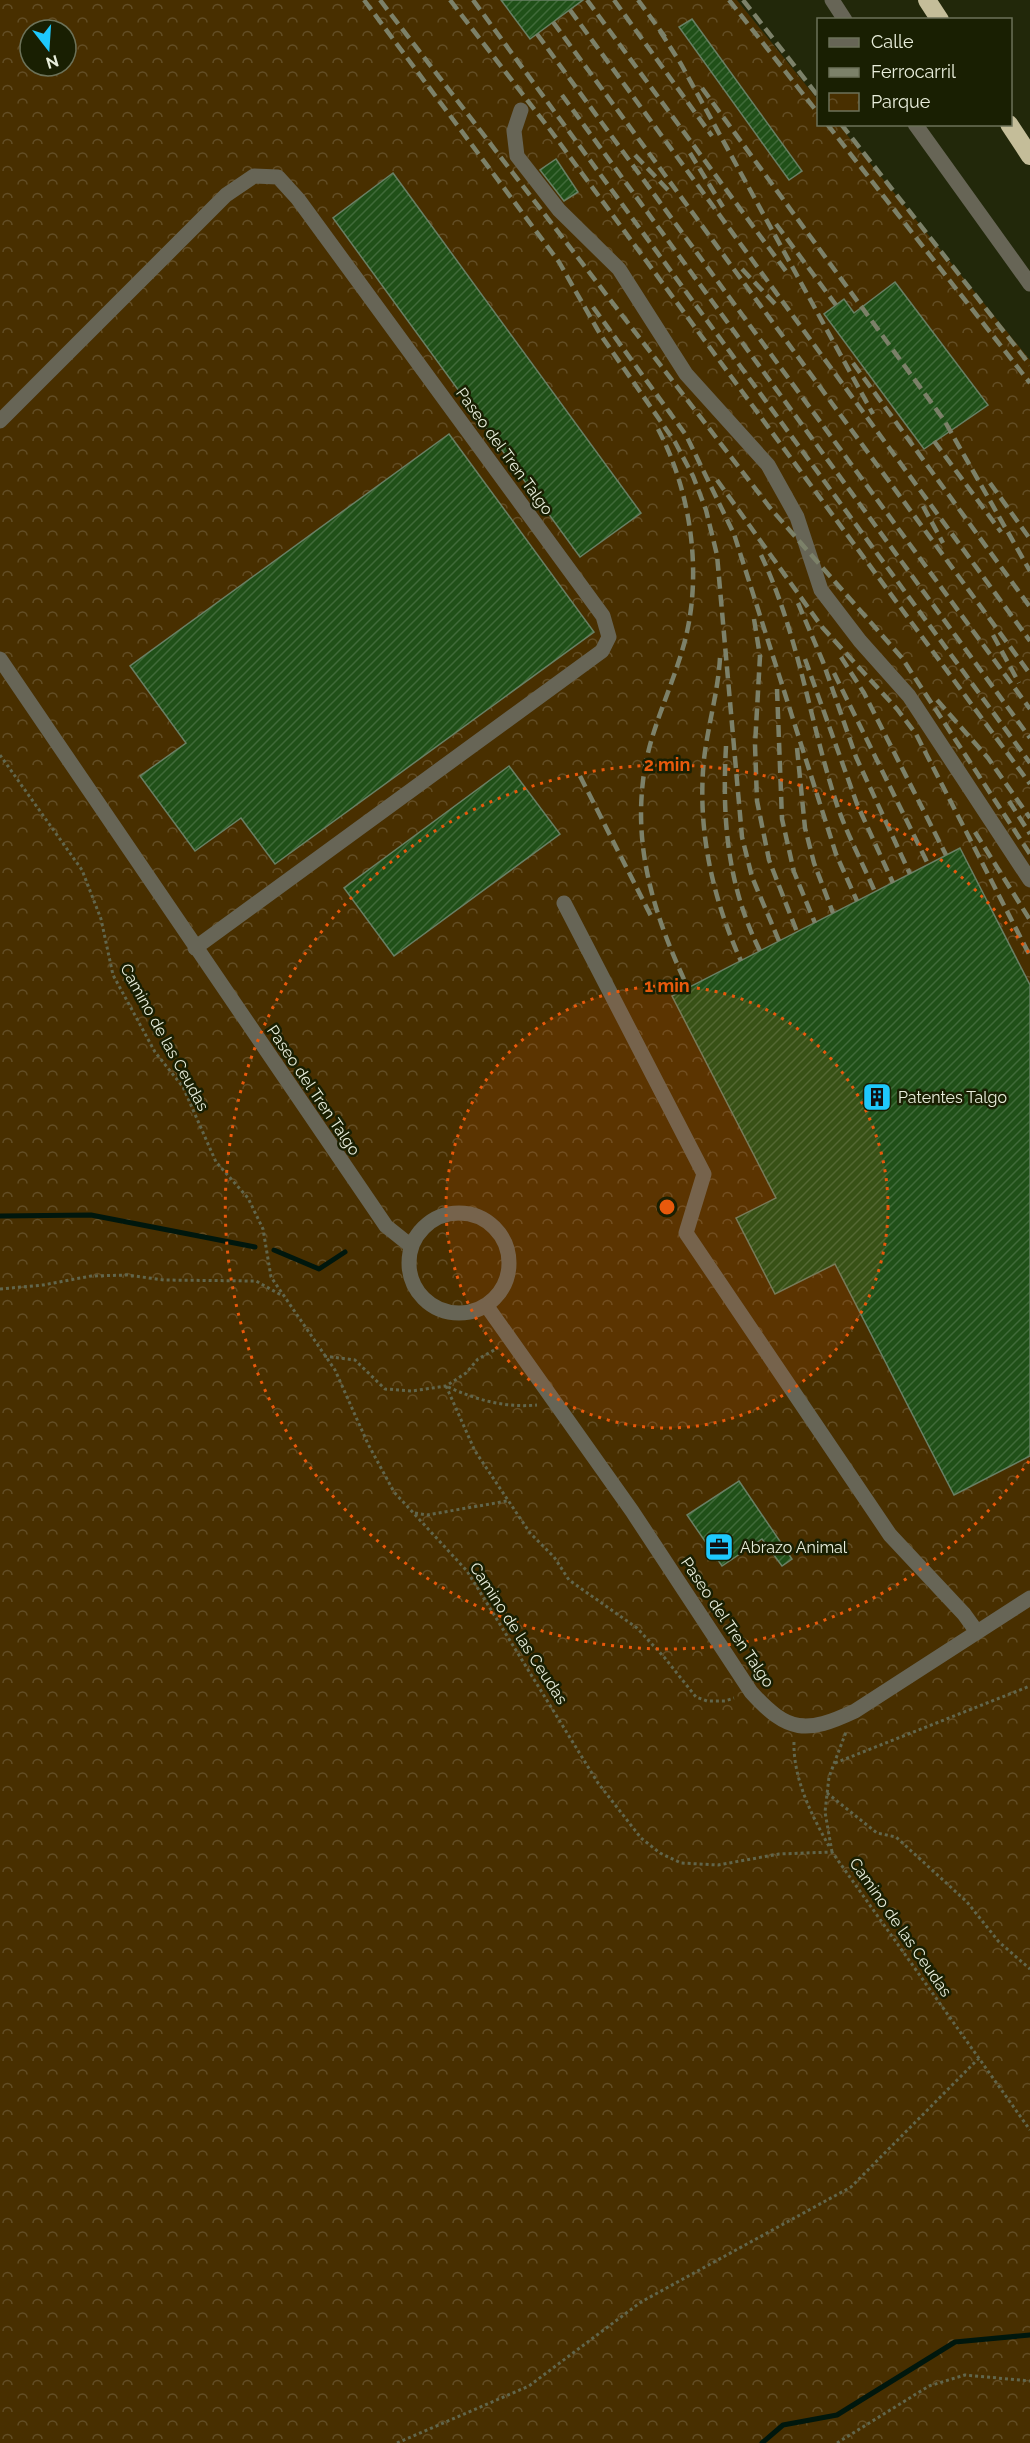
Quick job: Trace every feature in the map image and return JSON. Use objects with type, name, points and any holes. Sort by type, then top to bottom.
[{"type":"highway","points":[[927,0],[939,18]]},
{"type":"highway","points":[[1010,126],[1030,156]]},
{"type":"street","points":[[832,0],[844,18]]},
{"type":"street","points":[[521,110],[514,131],[518,156],[559,210],[619,269],[686,374],[768,465],[797,517],[821,590],[860,641],[909,696],[1030,880]]},
{"type":"street","points":[[916,126],[1030,284]]},
{"type":"street","name":"Paseo del Tren Talgo","points":[[0,421],[226,195],[254,176],[278,177],[298,199],[603,616],[609,637],[602,651],[195,948]]},
{"type":"street","name":"Paseo del Tren Talgo","points":[[0,659],[386,1226],[411,1246]]},
{"type":"street","points":[[564,903],[704,1174],[686,1233],[890,1535],[977,1632]]},
{"type":"street","points":[[460,1212],[475,1215],[489,1222],[500,1233],[507,1248],[509,1264],[502,1287],[486,1305],[472,1311],[456,1313],[441,1310],[427,1302],[416,1291],[410,1277],[408,1261],[411,1246],[418,1232],[430,1221],[444,1214],[460,1212]]},
{"type":"street","name":"Paseo del Tren Talgo","points":[[486,1305],[556,1403],[752,1692],[771,1714],[796,1725],[826,1725],[855,1711],[1030,1598]]},
{"type":"path","name":"Camino de las Ceudas","points":[[0,755],[82,870],[101,919],[113,975],[155,1052],[183,1088],[216,1162],[248,1198],[263,1228],[271,1277],[334,1370],[368,1444],[394,1492],[467,1571],[598,1783],[640,1838],[681,1863],[718,1865],[779,1854],[832,1852],[1030,2130]]},
{"type":"path","points":[[0,1289],[44,1285],[91,1276],[127,1275],[164,1280],[256,1281],[284,1296]]},
{"type":"path","points":[[324,1356],[355,1360],[385,1389],[412,1391],[446,1386],[466,1373],[492,1350],[513,1342]]},
{"type":"path","points":[[446,1386],[478,1400],[522,1406],[556,1403]]},
{"type":"path","points":[[446,1386],[475,1451],[530,1533],[554,1557],[569,1580],[637,1628],[696,1697],[707,1701],[725,1701],[752,1692]]},
{"type":"path","points":[[415,1513],[427,1515],[507,1501]]},
{"type":"path","points":[[835,1763],[1030,1686]]},
{"type":"path","points":[[832,1852],[825,1812],[829,1777],[855,1711]]},
{"type":"path","points":[[796,1725],[794,1745],[803,1789],[815,1820],[832,1852]]},
{"type":"path","points":[[827,1793],[877,1833],[896,1837],[968,1902],[999,1942],[1030,1969]]},
{"type":"path","points":[[397,2443],[529,2386],[641,2302],[851,2187],[979,2058]]},
{"type":"path","points":[[837,2443],[929,2386],[965,2375],[1030,2381]]},
{"type":"green space","points":[[0,0],[737,0],[817,99],[817,126],[840,126],[1030,360],[1030,2443],[0,2443]]},
{"type":"building","points":[[501,0],[583,0],[530,39]]},
{"type":"building","points":[[692,19],[802,171],[789,180],[679,27]]},
{"type":"building","points":[[556,159],[578,192],[564,201],[540,170]]},
{"type":"building","points":[[393,173],[641,513],[580,557],[333,218]]},
{"type":"building","points":[[895,282],[988,405],[924,449],[824,314],[844,299],[854,313]]},
{"type":"building","points":[[449,434],[594,632],[275,864],[241,818],[195,851],[140,776],[186,743],[130,666]]},
{"type":"building","points":[[509,766],[560,834],[394,956],[344,888]]},
{"type":"building","name":"Patentes Talgo","points":[[960,848],[1030,985],[1030,1456],[954,1495],[835,1264],[775,1294],[736,1218],[776,1198],[672,996]]},
{"type":"building","points":[[739,1481],[792,1559],[782,1566],[762,1539],[722,1566],[687,1515]]},
{"type":"waterway","points":[[0,1216],[91,1215],[255,1247]]},
{"type":"waterway","points":[[274,1250],[319,1269],[345,1252]]},
{"type":"waterway","points":[[762,2443],[783,2425],[837,2415],[955,2342],[1030,2335]]},
{"type":"railway","points":[[364,0],[559,262],[600,334],[675,442],[693,476],[706,510],[717,555],[742,837],[752,877],[779,941]]},
{"type":"railway","points":[[380,0],[771,509],[902,658],[1030,854]]},
{"type":"railway","points":[[450,0],[548,127],[1030,784]]},
{"type":"railway","points":[[473,0],[1030,763]]},
{"type":"railway","points":[[587,0],[788,274]]},
{"type":"railway","points":[[614,0],[712,136]]},
{"type":"railway","points":[[638,0],[665,37]]},
{"type":"railway","points":[[729,0],[817,112]]},
{"type":"railway","points":[[743,0],[817,95]]},
{"type":"railway","points":[[570,10],[1030,641]]},
{"type":"railway","points":[[553,22],[1030,674]]},
{"type":"railway","points":[[660,31],[681,64],[873,414]]},
{"type":"railway","points":[[537,34],[1030,709]]},
{"type":"railway","points":[[702,88],[944,420],[1030,571]]},
{"type":"railway","points":[[562,95],[1030,738]]},
{"type":"railway","points":[[829,126],[1030,383]]},
{"type":"railway","points":[[843,126],[1030,365]]},
{"type":"railway","points":[[690,153],[723,207]]},
{"type":"railway","points":[[635,155],[668,190]]},
{"type":"railway","points":[[776,224],[836,305]]},
{"type":"railway","points":[[742,269],[777,306]]},
{"type":"railway","points":[[593,307],[686,435],[734,534],[836,854],[857,901]]},
{"type":"railway","points":[[853,363],[1030,607]]},
{"type":"railway","points":[[658,429],[670,454],[686,509],[691,537],[692,595],[689,624],[682,651],[649,747],[643,781],[642,835],[650,888],[667,938],[688,988]]},
{"type":"railway","points":[[934,441],[1001,532]]},
{"type":"railway","points":[[717,480],[822,627],[897,709],[916,734],[1030,956]]},
{"type":"railway","points":[[990,483],[1030,539]]},
{"type":"railway","points":[[923,506],[943,543]]},
{"type":"railway","points":[[761,555],[774,585],[795,648],[838,808],[875,892]]},
{"type":"railway","points":[[798,603],[823,662],[856,757],[910,874]]},
{"type":"railway","points":[[754,619],[760,656],[755,745],[757,801],[769,860],[797,932]]},
{"type":"railway","points":[[993,635],[1019,683]]},
{"type":"railway","points":[[841,657],[864,693],[946,855]]},
{"type":"railway","points":[[720,658],[704,759],[703,811],[705,837],[715,887],[741,961]]},
{"type":"railway","points":[[805,659],[857,804],[893,883]]},
{"type":"railway","points":[[834,673],[928,864]]},
{"type":"railway","points":[[777,689],[782,819],[794,872],[815,923]]},
{"type":"railway","points":[[937,700],[988,758],[1030,818]]},
{"type":"railway","points":[[726,746],[725,799],[729,851],[740,901],[760,951]]},
{"type":"railway","points":[[797,748],[805,828],[814,863],[833,913]]},
{"type":"railway","points":[[580,776],[651,916]]},
{"type":"railway","points":[[1009,801],[1030,834]]},
{"type":"railway","points":[[975,832],[1030,920]]},
{"type":"place","name":"Patentes Talgo","points":[[877,1097]]},
{"type":"place","name":"Abrazo Animal","points":[[719,1547]]}]
